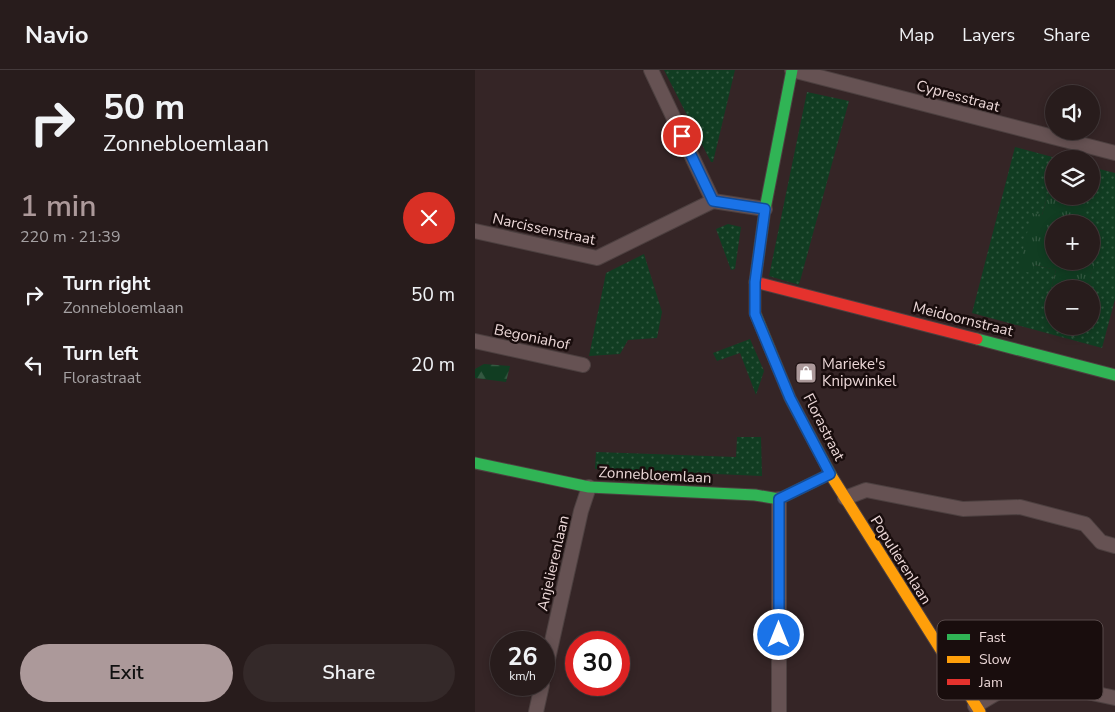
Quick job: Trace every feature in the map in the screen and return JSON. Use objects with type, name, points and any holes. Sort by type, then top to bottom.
[{"type":"street","points":[[651,70],[713,201],[765,209]]},
{"type":"street","name":"Cypresstraat","points":[[792,70],[1115,153]]},
{"type":"street","name":"Florastraat","points":[[792,70],[765,209],[755,282],[755,314],[790,398],[830,474]]},
{"type":"street","name":"Narcissenstraat","points":[[475,232],[597,258],[713,201]]},
{"type":"street","name":"Meidoornstraat","points":[[755,282],[1115,374]]},
{"type":"street","name":"Begoniahof","points":[[475,341],[583,365]]},
{"type":"street","name":"Zonnebloemlaan","points":[[475,463],[589,486],[779,499]]},
{"type":"street","points":[[779,712],[779,499],[830,474]]},
{"type":"street","name":"Populierenlaan","points":[[830,474],[937,645]]},
{"type":"street","name":"Anjelierenlaan","points":[[554,631],[581,511],[589,486]]},
{"type":"street","points":[[845,498],[865,490],[963,510],[1020,507],[1085,524],[1101,542],[1115,546]]},
{"type":"street","points":[[536,712],[540,696]]},
{"type":"street","points":[[977,709],[990,700]]},
{"type":"green space","points":[[664,70],[735,70],[713,162],[711,162]]},
{"type":"green space","points":[[807,92],[849,101],[799,285],[769,276]]},
{"type":"green space","points":[[1015,147],[1045,155],[1045,204],[1042,215],[1032,214],[1035,265],[1045,267],[1045,270],[1056,270],[1054,280],[1045,280],[1045,323],[1042,325],[1045,326],[1045,333],[972,313]]},
{"type":"green space","points":[[1100,169],[1115,173],[1115,299],[1102,348],[1054,335],[1068,335],[1076,338],[1076,335],[1100,335],[1100,280],[1089,280],[1092,270],[1100,270],[1100,242],[1103,231],[1100,230],[1100,215],[1083,215],[1086,205],[1100,205]]},
{"type":"green space","points":[[1045,204],[1086,205],[1084,215],[1045,215],[1045,267],[1035,265],[1031,273],[1018,270],[1032,213],[1042,215]]},
{"type":"green space","points":[[728,224],[741,227],[735,269],[731,270],[716,229]]},
{"type":"green space","points":[[1100,230],[1104,231],[1100,245]]},
{"type":"green space","points":[[644,254],[662,312],[657,338],[628,340],[620,354],[589,356],[606,273]]},
{"type":"green space","points":[[1056,270],[1093,270],[1090,280],[1054,280]]},
{"type":"green space","points":[[750,339],[764,371],[756,395],[740,353],[717,361],[713,353]]},
{"type":"green space","points":[[484,364],[510,366],[506,382],[475,378],[475,369]]},
{"type":"green space","points":[[737,437],[761,437],[762,476],[595,469],[596,452],[736,457]]},
{"type":"traffic: fast","points":[[792,70],[765,209],[755,282],[755,313],[790,398],[832,477]]},
{"type":"traffic: fast","points":[[977,339],[1115,375]]},
{"type":"traffic: fast","points":[[475,463],[589,487],[755,495],[779,499],[830,474]]},
{"type":"traffic: slow","points":[[832,477],[937,644]]},
{"type":"traffic: slow","points":[[972,700],[980,712]]},
{"type":"traffic: jam","points":[[755,282],[977,339]]},
{"type":"place","name":"Marieke's Knipwinkel","points":[[806,373]]},
{"type":"route","points":[[682,136],[713,201],[765,209],[755,282],[755,314],[790,398],[830,474],[779,499],[779,635]]}]
